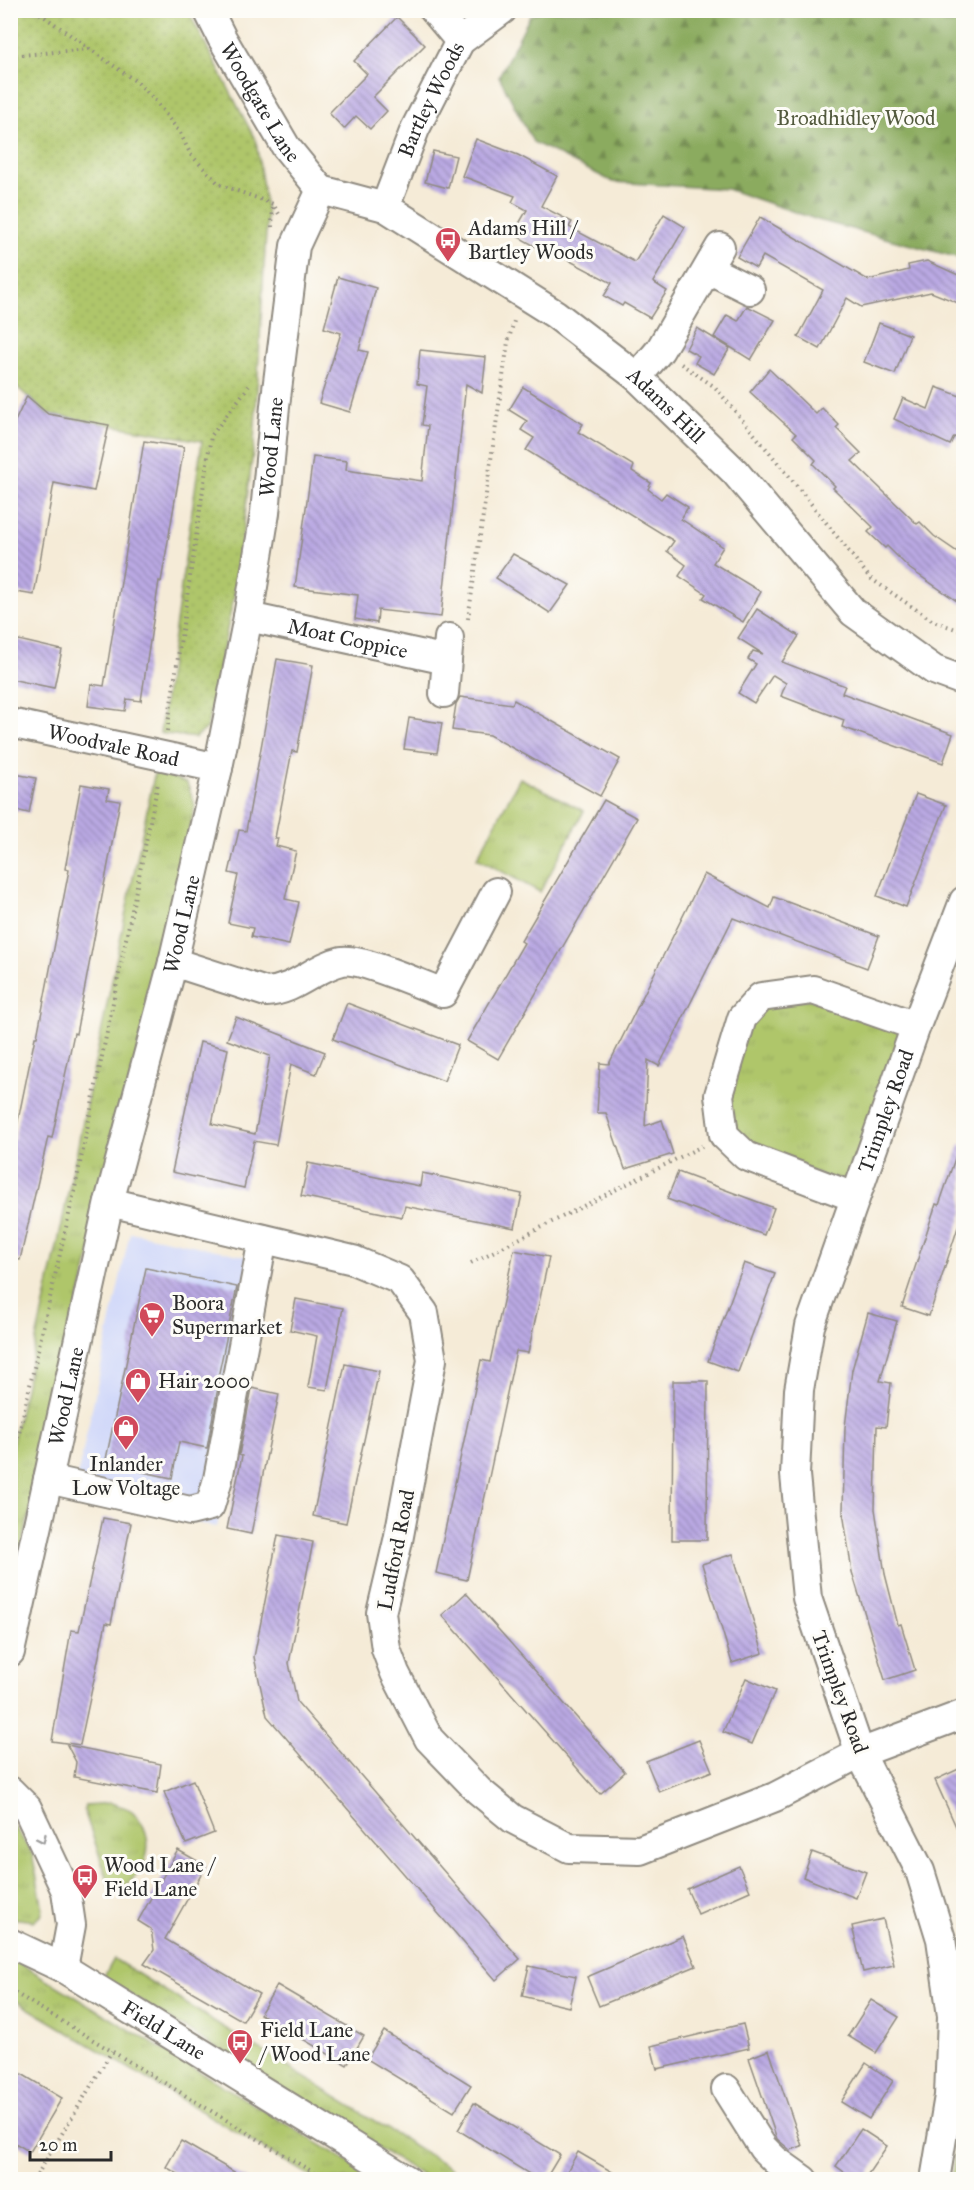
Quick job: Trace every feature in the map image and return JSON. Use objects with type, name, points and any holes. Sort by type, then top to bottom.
[{"type":"street","name":"Woodgate Lane","points":[[208,10],[286,147],[321,190]]},
{"type":"street","points":[[434,10],[460,41]]},
{"type":"street","name":"Bartley Woods","points":[[385,207],[415,129],[460,41],[502,10]]},
{"type":"street","name":"Adams Hill","points":[[321,190],[385,207],[555,314],[637,377],[735,472],[853,612],[934,670],[963,681]]},
{"type":"street","name":"Wood Lane","points":[[10,1652],[109,1202],[173,962],[218,768],[248,617],[265,513],[275,405],[295,246],[321,190]]},
{"type":"street","points":[[637,377],[660,350],[714,258],[750,290]]},
{"type":"street","name":"Moat Coppice","points":[[248,617],[448,649]]},
{"type":"street","points":[[444,693],[448,649]]},
{"type":"street","name":"Woodvale Road","points":[[10,723],[218,768]]},
{"type":"street","points":[[173,962],[266,992],[281,991],[344,960],[359,963],[443,993],[496,892]]},
{"type":"street","name":"Trimpley Road","points":[[934,2180],[949,2096],[952,2016],[941,1939],[920,1871],[860,1753],[807,1598],[795,1475],[799,1390],[810,1326],[854,1197],[963,901]]},
{"type":"street","name":"Trimpley Road","points":[[854,1197],[746,1156],[724,1135],[719,1095],[742,1018],[761,997],[813,990],[916,1026]]},
{"type":"street","name":"Ludford Road","points":[[109,1202],[353,1260],[400,1280],[423,1312],[432,1360],[398,1541],[381,1613],[386,1648],[395,1673],[429,1739],[479,1791],[513,1819],[569,1848],[640,1850],[775,1797],[860,1753],[963,1714]]},
{"type":"street","points":[[48,1479],[190,1511],[210,1506],[218,1479],[263,1239]]},
{"type":"street","points":[[10,1791],[27,1808],[66,1891],[71,1925],[63,1968]]},
{"type":"street","name":"Field Lane","points":[[10,1943],[63,1968],[406,2180]]},
{"type":"street","points":[[726,2089],[763,2148],[775,2160],[803,2180]]},
{"type":"path","points":[[35,10],[138,83],[154,99],[180,133],[191,155],[219,184],[273,204],[271,239]]},
{"type":"path","points":[[10,56],[91,49]]},
{"type":"path","points":[[448,649],[466,631],[508,342],[522,294]]},
{"type":"path","points":[[660,350],[715,387],[870,578],[933,621],[963,632]]},
{"type":"path","points":[[10,1473],[72,1199],[164,756],[211,436],[250,384]]},
{"type":"path","points":[[471,1263],[724,1135]]},
{"type":"path","points":[[10,1990],[326,2180]]},
{"type":"path","points":[[34,2180],[112,2051]]},
{"type":"shaded area","points":[[130,1232],[273,1262],[217,1527],[73,1497]]},
{"type":"green space","points":[[10,11],[188,11],[256,141],[267,215],[254,444],[236,586],[207,728],[195,738],[160,733],[202,441],[48,414],[11,382]]},
{"type":"green space","name":"Broadhidley Wood","points":[[541,11],[963,11],[963,259],[818,220],[727,189],[613,182],[533,142],[499,76],[530,16]]},
{"type":"green space","points":[[155,771],[187,783],[195,806],[11,1592],[11,1450],[57,1247]]},
{"type":"green space","points":[[520,778],[584,811],[540,892],[477,858]]},
{"type":"green space","points":[[810,999],[902,1031],[847,1185],[749,1148],[730,1129],[725,1093],[746,1024],[764,1005]]},
{"type":"green space","points":[[111,1803],[133,1812],[141,1822],[148,1844],[143,1866],[127,1883],[116,1889],[110,1887],[84,1810],[85,1805]]},
{"type":"green space","points":[[10,1824],[14,1826],[32,1853],[43,1909],[41,1916],[34,1921],[11,1916]]},
{"type":"green space","points":[[11,1958],[377,2179],[315,2179],[11,1998]]},
{"type":"green space","points":[[114,1959],[468,2179],[428,2179],[103,1978]]},
{"type":"green space","points":[[963,2094],[963,2179],[951,2180]]},
{"type":"building","points":[[397,17],[425,45],[373,97],[387,111],[370,129],[356,116],[344,129],[329,113],[367,74],[354,61]]},
{"type":"building","points":[[476,139],[518,155],[557,176],[541,206],[572,222],[569,227],[635,262],[664,214],[685,227],[653,282],[667,291],[650,318],[624,303],[622,306],[604,296],[612,283],[555,253],[553,256],[513,234],[527,210],[512,202],[515,196],[462,176]]},
{"type":"building","points":[[433,151],[456,156],[448,188],[425,182]]},
{"type":"building","points":[[760,217],[868,280],[909,270],[908,265],[927,261],[963,277],[963,305],[931,292],[861,307],[847,298],[820,349],[798,337],[823,290],[763,256],[756,268],[737,257]]},
{"type":"building","points":[[338,277],[376,288],[359,350],[368,352],[350,412],[319,403],[341,333],[324,328]]},
{"type":"building","points":[[747,306],[775,320],[751,360],[714,337],[727,315],[738,321]]},
{"type":"building","points":[[879,323],[910,335],[895,374],[864,362]]},
{"type":"building","points":[[697,328],[730,348],[714,374],[695,363],[699,356],[686,349]]},
{"type":"building","points":[[420,350],[486,357],[482,393],[466,384],[441,617],[378,610],[377,623],[355,619],[358,595],[295,587],[313,457],[347,461],[346,470],[422,481],[428,426],[422,425],[427,386],[417,384]]},
{"type":"building","points":[[769,369],[816,414],[822,408],[839,425],[836,428],[861,453],[852,461],[917,524],[920,522],[934,536],[963,556],[963,605],[910,569],[887,546],[885,548],[868,532],[873,527],[833,488],[835,486],[813,464],[816,460],[793,437],[796,434],[750,392]]},
{"type":"building","points":[[523,387],[583,424],[578,432],[634,466],[632,471],[651,483],[648,489],[661,499],[666,493],[688,507],[681,519],[723,547],[713,563],[761,592],[743,622],[703,598],[706,594],[679,576],[686,565],[667,551],[674,541],[526,450],[534,438],[521,430],[527,421],[509,410]]},
{"type":"building","points":[[936,387],[963,397],[963,440],[954,437],[950,445],[894,419],[903,398],[928,409]]},
{"type":"building","points":[[27,396],[48,414],[109,425],[94,491],[54,483],[34,595],[10,591],[10,432]]},
{"type":"building","points":[[144,441],[184,447],[161,582],[159,581],[141,701],[127,699],[125,711],[88,706],[91,684],[104,686]]},
{"type":"building","points":[[513,554],[570,585],[550,613],[496,578]]},
{"type":"building","points":[[757,609],[799,636],[782,662],[845,686],[842,693],[953,734],[943,763],[842,727],[844,720],[781,696],[786,683],[773,675],[754,703],[738,693],[756,664],[748,659],[753,651],[763,654],[738,638]]},
{"type":"building","points":[[10,638],[62,650],[54,688],[10,679]]},
{"type":"building","points":[[277,659],[313,665],[297,752],[292,751],[275,838],[278,838],[276,846],[296,851],[285,899],[299,902],[289,945],[251,937],[253,928],[228,923],[238,875],[229,873],[239,830],[246,831]]},
{"type":"building","points":[[460,697],[512,704],[514,700],[620,759],[600,796],[489,735],[452,730],[456,704]]},
{"type":"building","points":[[409,718],[442,723],[437,753],[404,749]]},
{"type":"building","points":[[10,773],[36,778],[29,813],[10,809]]},
{"type":"building","points":[[81,784],[109,789],[107,799],[120,801],[76,1034],[74,1033],[52,1138],[48,1137],[20,1260],[10,1259],[10,1140],[14,1140],[35,1037],[37,1037],[69,870],[65,869]]},
{"type":"building","points":[[916,794],[946,805],[906,907],[877,896]]},
{"type":"building","points":[[604,800],[637,818],[498,1059],[467,1041],[524,943],[521,941]]},
{"type":"building","points":[[704,874],[770,908],[774,897],[879,936],[867,968],[733,918],[659,1066],[648,1060],[645,1126],[662,1120],[673,1154],[625,1169],[606,1113],[597,1113],[600,1063],[609,1064]]},
{"type":"building","points":[[347,1003],[458,1045],[444,1081],[333,1039]]},
{"type":"building","points":[[236,1017],[325,1052],[316,1074],[291,1064],[276,1145],[254,1141],[244,1188],[172,1172],[200,1042],[228,1049],[212,1124],[255,1134],[270,1056],[227,1040]]},
{"type":"building","points":[[960,1144],[963,1145],[963,1212],[929,1316],[902,1307],[936,1204],[939,1205]]},
{"type":"building","points":[[308,1163],[420,1186],[422,1173],[522,1194],[515,1228],[405,1206],[402,1217],[301,1196]]},
{"type":"building","points":[[678,1172],[774,1208],[764,1235],[667,1199]]},
{"type":"building","points":[[514,1250],[549,1257],[528,1353],[516,1351],[467,1580],[436,1573],[481,1360],[490,1362]]},
{"type":"building","points":[[744,1263],[775,1274],[738,1372],[708,1361]]},
{"type":"building","points":[[146,1268],[237,1287],[217,1382],[219,1382],[207,1448],[179,1442],[172,1478],[105,1464]]},
{"type":"building","points":[[296,1299],[343,1308],[327,1390],[308,1387],[317,1336],[290,1330]]},
{"type":"building","points":[[868,1313],[897,1321],[880,1381],[891,1383],[886,1427],[877,1426],[875,1509],[885,1574],[898,1625],[901,1624],[915,1670],[885,1680],[852,1572],[843,1512],[845,1427],[852,1370]]},
{"type":"building","points":[[345,1364],[379,1371],[346,1523],[313,1516]]},
{"type":"building","points":[[673,1381],[708,1381],[707,1540],[672,1540]]},
{"type":"building","points":[[252,1388],[279,1394],[251,1534],[227,1529],[242,1456],[239,1455]]},
{"type":"building","points":[[103,1518],[131,1523],[111,1624],[106,1623],[80,1745],[52,1741],[71,1630],[79,1631]]},
{"type":"building","points":[[278,1535],[313,1542],[289,1663],[297,1702],[520,1959],[496,1980],[267,1716],[254,1657]]},
{"type":"building","points":[[733,1554],[763,1653],[732,1663],[702,1564]]},
{"type":"building","points":[[466,1593],[625,1772],[600,1794],[442,1615]]},
{"type":"building","points":[[746,1678],[775,1691],[752,1744],[723,1732]]},
{"type":"building","points":[[699,1740],[712,1771],[659,1792],[646,1761]]},
{"type":"building","points":[[67,1745],[161,1764],[157,1793],[74,1777],[76,1762]]},
{"type":"building","points":[[963,1767],[963,1842],[935,1780]]},
{"type":"building","points":[[193,1780],[214,1833],[186,1844],[164,1792]]},
{"type":"building","points":[[178,1850],[206,1866],[165,1939],[259,1994],[243,2021],[144,1964],[154,1950],[151,1929],[138,1921]]},
{"type":"building","points":[[812,1852],[866,1872],[856,1898],[803,1877]]},
{"type":"building","points":[[739,1866],[750,1891],[698,1914],[687,1889]]},
{"type":"building","points":[[883,1919],[894,1965],[863,1972],[852,1926]]},
{"type":"building","points":[[683,1936],[696,1966],[599,2006],[587,1977]]},
{"type":"building","points":[[529,1966],[576,1976],[569,2007],[522,1996]]},
{"type":"building","points":[[277,1985],[364,2036],[347,2065],[260,2014]]},
{"type":"building","points":[[871,2000],[899,2017],[876,2053],[848,2036]]},
{"type":"building","points":[[743,2024],[749,2048],[657,2069],[651,2046]]},
{"type":"building","points":[[384,2031],[471,2085],[454,2112],[367,2059]]},
{"type":"building","points":[[769,2050],[802,2146],[790,2150],[777,2139],[749,2058]]},
{"type":"building","points":[[866,2063],[893,2081],[869,2119],[841,2102]]},
{"type":"building","points":[[10,2067],[62,2098],[30,2152],[10,2140]]},
{"type":"building","points":[[474,2103],[560,2155],[545,2180],[539,2180],[458,2130]]},
{"type":"building","points":[[861,2129],[887,2146],[864,2180],[855,2180],[836,2166]]},
{"type":"building","points":[[181,2141],[248,2180],[188,2180],[166,2167]]},
{"type":"building","points":[[578,2152],[626,2180],[562,2180]]},
{"type":"place","name":"Adams Hill / Bartley Woods","points":[[448,263]]},
{"type":"place","name":"Boora Supermarket","points":[[152,1338]]},
{"type":"place","name":"Hair 2000","points":[[138,1404]]},
{"type":"place","name":"Inlander Low Voltage","points":[[126,1451]]},
{"type":"place","name":"Wood Lane / Field Lane","points":[[85,1900]]},
{"type":"place","name":"Field Lane / Wood Lane","points":[[240,2065]]}]
